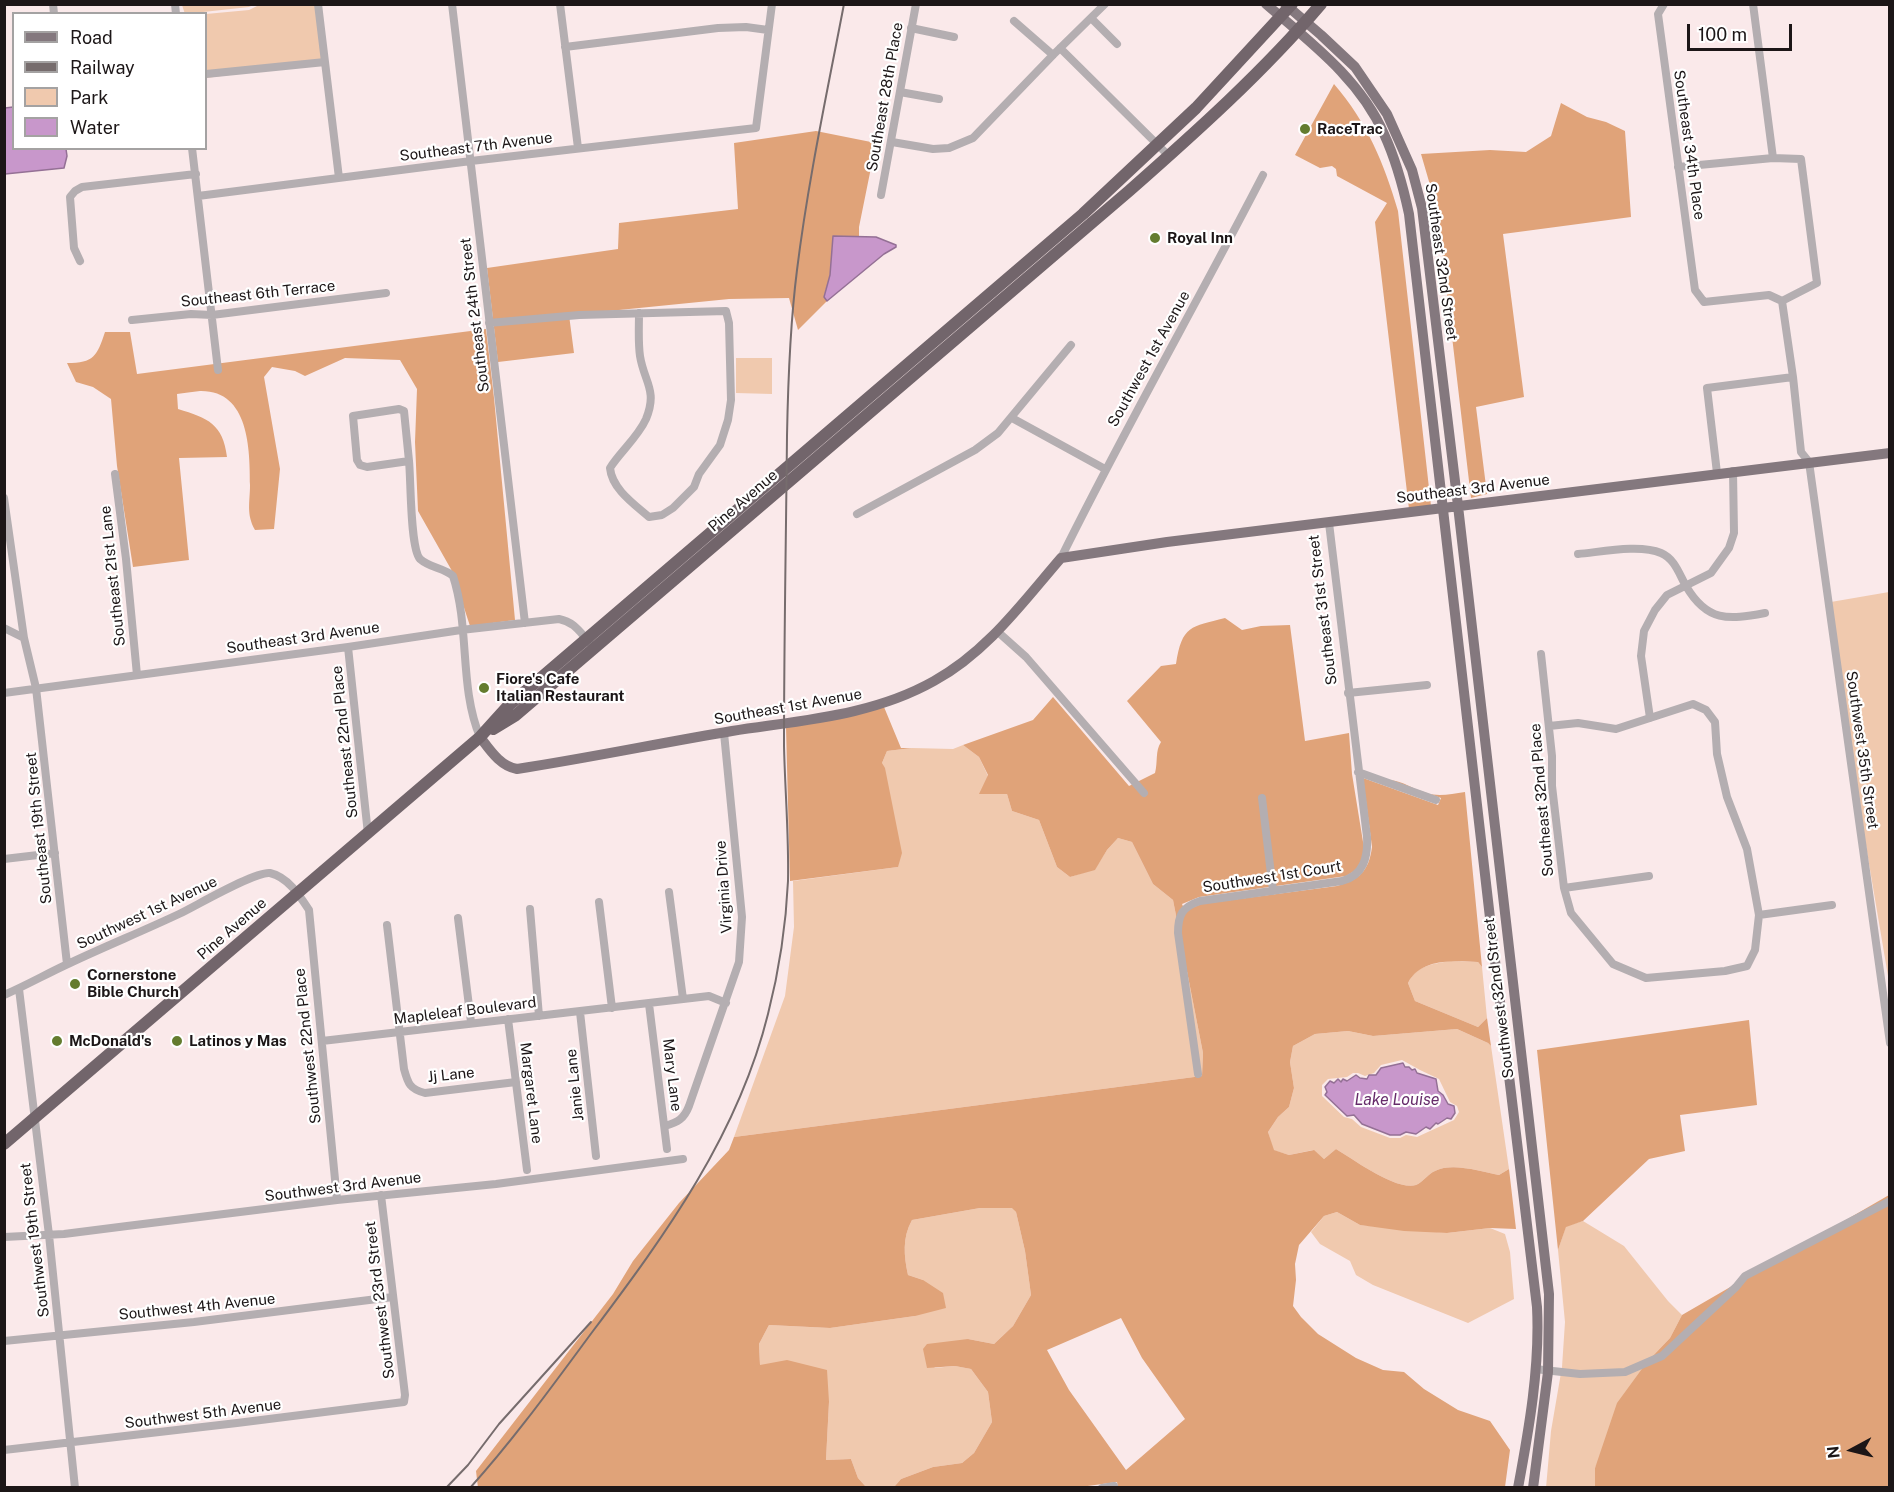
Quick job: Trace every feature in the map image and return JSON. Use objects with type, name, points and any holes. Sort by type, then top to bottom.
[{"type":"highway","points":[[1018,277],[1202,127],[1321,4]]},
{"type":"highway","points":[[1018,277],[1158,146],[1287,9]]},
{"type":"highway","name":"Pine Avenue","points":[[4,1144],[480,737],[516,715],[590,644],[1018,277]]},
{"type":"main road","points":[[1266,4],[1287,9],[1302,26]]},
{"type":"main road","name":"Southeast 32nd Street","points":[[1302,26],[1355,67],[1386,114],[1412,170],[1422,208],[1458,506]]},
{"type":"main road","name":"Southeast 32nd Street","points":[[1302,26],[1368,104],[1384,132],[1402,181],[1412,234],[1444,508]]},
{"type":"main road","name":"Southeast 3rd Avenue","points":[[1061,558],[1167,542],[1890,453]]},
{"type":"main road","name":"Southwest 32nd Street","points":[[1458,506],[1549,1294],[1548,1372],[1533,1488]]},
{"type":"main road","name":"Southwest 32nd Street","points":[[1444,508],[1493,944],[1538,1307],[1535,1369],[1526,1448],[1518,1488]]},
{"type":"main road","name":"Southeast 1st Avenue","points":[[480,737],[505,766],[517,769],[855,712],[904,696],[936,680],[955,667],[998,632],[1061,558]]},
{"type":"street","points":[[318,4],[339,178]]},
{"type":"street","name":"Southeast 24th Street","points":[[452,4],[525,623]]},
{"type":"street","points":[[560,4],[578,148]]},
{"type":"street","points":[[565,47],[718,28],[746,27],[768,30],[772,4]]},
{"type":"street","name":"Southeast 28th Place","points":[[881,195],[916,4]]},
{"type":"street","points":[[892,142],[933,149],[949,148],[973,138],[1059,48],[1105,4]]},
{"type":"street","name":"Southeast 34th Place","points":[[1664,4],[1658,14],[1695,290],[1704,302],[1769,295],[1782,301]]},
{"type":"street","points":[[1753,4],[1773,158]]},
{"type":"street","points":[[1091,18],[1117,44]]},
{"type":"street","points":[[1014,21],[1053,55]]},
{"type":"street","points":[[911,28],[954,38]]},
{"type":"street","name":"Southeast 7th Avenue","points":[[198,196],[756,128],[768,30]]},
{"type":"street","points":[[1059,48],[1169,156]]},
{"type":"street","points":[[207,74],[325,62]]},
{"type":"street","points":[[900,92],[939,99]]},
{"type":"street","points":[[192,150],[218,370]]},
{"type":"street","points":[[1678,167],[1773,158],[1799,159],[1817,283],[1782,301]]},
{"type":"street","points":[[80,261],[74,248],[70,197],[75,191],[82,187],[196,174]]},
{"type":"street","name":"Southwest 1st Avenue","points":[[1061,558],[1105,469],[1225,250],[1263,175]]},
{"type":"street","name":"Southeast 6th Terrace","points":[[132,320],[191,314],[212,315],[386,293]]},
{"type":"street","name":"Southwest 35th Street","points":[[1782,301],[1801,452],[1809,462],[1890,1042]]},
{"type":"street","points":[[489,323],[579,315],[726,311],[730,333],[731,400],[728,420],[720,445],[699,474],[694,487],[673,508],[662,515],[649,517],[618,488],[610,477],[610,468],[645,420],[652,399],[640,353],[639,314]]},
{"type":"street","points":[[857,514],[975,450],[998,433],[1071,345]]},
{"type":"street","points":[[1717,473],[1707,388],[1793,377]]},
{"type":"street","points":[[409,462],[367,467],[360,465],[357,460],[354,416],[402,409],[404,411],[409,462],[413,523],[417,554],[424,562],[453,576],[472,720],[480,737]]},
{"type":"street","points":[[1012,418],[1105,469]]},
{"type":"street","points":[[1650,718],[1641,656],[1644,631],[1655,610],[1667,596],[1710,573],[1729,548],[1734,533],[1733,471]]},
{"type":"street","name":"Southeast 21st Lane","points":[[115,474],[137,675]]},
{"type":"street","points":[[4,498],[24,638]]},
{"type":"street","name":"Southeast 31st Street","points":[[1329,523],[1368,848],[1367,857],[1359,872]]},
{"type":"street","points":[[1578,554],[1639,549],[1662,553],[1678,567],[1686,585],[1703,607],[1722,618],[1738,618],[1765,613]]},
{"type":"street","name":"Southeast 3rd Avenue","points":[[4,693],[461,630],[559,619],[575,626],[590,644]]},
{"type":"street","points":[[4,628],[24,638]]},
{"type":"street","points":[[998,632],[1026,657],[1144,793]]},
{"type":"street","name":"Southeast 19th Street","points":[[24,638],[36,688],[68,964]]},
{"type":"street","name":"Southeast 22nd Place","points":[[348,647],[368,834]]},
{"type":"street","name":"Southeast 32nd Place","points":[[1541,654],[1550,726],[1552,786],[1563,888],[1571,913],[1613,964],[1646,978],[1725,971],[1747,966],[1755,950],[1758,915]]},
{"type":"street","points":[[1348,693],[1426,685]]},
{"type":"street","points":[[1550,726],[1578,723],[1616,729],[1693,704],[1706,710],[1715,722],[1717,754],[1727,797],[1747,849],[1758,915],[1832,904]]},
{"type":"street","name":"Virginia Drive","points":[[665,1126],[678,1122],[685,1116],[739,962],[742,917],[724,733]]},
{"type":"street","points":[[1358,772],[1436,800]]},
{"type":"street","points":[[1262,798],[1273,891]]},
{"type":"street","points":[[4,859],[56,853]]},
{"type":"street","name":"Southwest 1st Court","points":[[1198,1074],[1178,933],[1179,916],[1187,906],[1200,901],[1342,881],[1359,872]]},
{"type":"street","name":"Southwest 1st Avenue","points":[[4,995],[265,873],[283,879],[298,893]]},
{"type":"street","points":[[1563,888],[1649,876]]},
{"type":"street","points":[[669,891],[683,999]]},
{"type":"street","name":"Southwest 22nd Place","points":[[298,893],[309,910],[337,1200]]},
{"type":"street","points":[[598,902],[612,1008]]},
{"type":"street","points":[[530,909],[539,1016]]},
{"type":"street","points":[[458,918],[471,1022]]},
{"type":"street","points":[[387,925],[401,1032]]},
{"type":"street","name":"Southwest 19th Street","points":[[19,989],[49,1234],[75,1488]]},
{"type":"street","name":"Mapleleaf Boulevard","points":[[322,1041],[709,996],[726,1003]]},
{"type":"street","name":"Mary Lane","points":[[649,1004],[667,1149]]},
{"type":"street","name":"Janie Lane","points":[[580,1012],[596,1156]]},
{"type":"street","name":"Margaret Lane","points":[[508,1019],[527,1170]]},
{"type":"street","name":"Jj Lane","points":[[401,1032],[404,1069],[408,1084],[414,1090],[425,1093],[516,1082]]},
{"type":"street","points":[[4,1134],[18,1133]]},
{"type":"street","name":"Southwest 3rd Avenue","points":[[4,1237],[49,1234],[381,1195],[496,1184],[683,1159]]},
{"type":"street","name":"Southwest 23rd Street","points":[[381,1195],[404,1402]]},
{"type":"street","points":[[1535,1369],[1580,1374],[1625,1372],[1662,1356],[1745,1276],[1890,1201]]},
{"type":"street","name":"Southwest 4th Avenue","points":[[4,1341],[194,1322],[393,1297]]},
{"type":"street","name":"Southwest 5th Avenue","points":[[4,1450],[404,1402]]},
{"type":"street","points":[[1102,1488],[1114,1486]]},
{"type":"green space","points":[[182,5],[253,5],[203,12],[184,12]]},
{"type":"green space","points":[[259,5],[318,5],[325,63],[207,78],[207,14],[249,10]]},
{"type":"green space","points":[[736,358],[772,358],[772,394],[736,393]]},
{"type":"green space","points":[[1889,592],[1889,982],[1825,603]]},
{"type":"green space","points":[[963,745],[979,757],[988,776],[980,794],[1007,794],[1012,811],[1039,820],[1057,867],[1070,877],[1095,869],[1118,838],[1132,842],[1153,884],[1173,900],[1203,1053],[1202,1076],[734,1137],[785,996],[794,927],[793,881],[898,867],[891,803],[882,763],[887,751],[912,748],[953,749]]},
{"type":"green space","points":[[1451,961],[1478,962],[1482,967],[1487,1018],[1478,1027],[1415,1001],[1408,983],[1416,972],[1426,966]]},
{"type":"green space","points":[[1457,1029],[1488,1043],[1491,1046],[1509,1169],[1499,1175],[1467,1169],[1442,1168],[1432,1172],[1416,1185],[1408,1186],[1386,1179],[1336,1149],[1324,1159],[1313,1150],[1289,1155],[1273,1150],[1268,1132],[1278,1117],[1289,1107],[1294,1088],[1290,1062],[1293,1046],[1315,1034],[1348,1031],[1373,1036]],"holes":[[[1402,1060],[1439,1079],[1450,1102],[1457,1106],[1459,1112],[1454,1120],[1417,1137],[1406,1135],[1400,1138],[1390,1138],[1361,1127],[1352,1119],[1344,1117],[1322,1096],[1322,1085],[1328,1079],[1347,1077],[1353,1073],[1365,1076],[1374,1073],[1381,1065]]]},
{"type":"green space","points":[[980,1208],[1013,1208],[1016,1212],[1025,1251],[1031,1295],[1013,1326],[994,1344],[968,1339],[934,1368],[955,1366],[971,1369],[988,1392],[992,1422],[974,1453],[962,1463],[933,1467],[901,1479],[894,1487],[866,1487],[858,1478],[851,1459],[826,1460],[829,1402],[760,1365],[759,1344],[769,1325],[830,1328],[915,1316],[923,1280],[908,1275],[905,1240],[912,1220]]},
{"type":"green space","points":[[1337,1212],[1360,1225],[1447,1233],[1490,1228],[1505,1234],[1510,1252],[1514,1299],[1468,1323],[1373,1285],[1356,1275],[1350,1261],[1320,1244],[1311,1232],[1324,1216]]},
{"type":"green space","points":[[1583,1221],[1624,1246],[1682,1315],[1670,1338],[1647,1362],[1595,1468],[1595,1487],[1546,1488],[1551,1431],[1562,1367],[1565,1322],[1558,1250],[1566,1226]]},
{"type":"shaded area","points":[[1334,84],[1365,128],[1387,176],[1398,211],[1431,506],[1409,509],[1375,222],[1387,203],[1337,176],[1336,169],[1332,166],[1320,168],[1295,155]]},
{"type":"shaded area","points":[[1561,103],[1587,117],[1606,122],[1625,131],[1631,217],[1503,234],[1524,397],[1476,407],[1487,494],[1471,498],[1437,209],[1421,154],[1490,150],[1526,152],[1551,136]]},
{"type":"shaded area","points":[[816,131],[876,143],[859,237],[833,236],[830,275],[824,296],[827,301],[798,330],[789,298],[729,299],[569,315],[574,353],[498,362],[487,268],[618,249],[619,223],[738,209],[734,143]]},
{"type":"shaded area","points":[[486,329],[515,620],[470,626],[452,571],[418,511],[415,442],[417,389],[400,360],[345,358],[305,376],[295,371],[272,367],[264,377],[280,469],[274,529],[255,530],[250,519],[249,455],[243,424],[237,411],[228,400],[216,393],[200,391],[177,394],[178,409],[206,419],[218,430],[227,457],[179,458],[189,560],[133,567],[117,466],[111,399],[93,387],[76,382],[67,363],[89,360],[97,352],[105,332],[130,332],[137,374]]},
{"type":"shaded area","points":[[1225,618],[1242,630],[1261,626],[1290,625],[1305,741],[1349,733],[1352,774],[1364,848],[1363,857],[1356,870],[1346,876],[1199,897],[1182,904],[1185,911],[1201,904],[1337,886],[1357,877],[1368,862],[1372,847],[1363,778],[1438,805],[1441,798],[1429,794],[1445,795],[1465,792],[1482,967],[1478,962],[1458,961],[1429,965],[1414,975],[1408,983],[1415,1001],[1478,1027],[1487,1018],[1491,1046],[1457,1029],[1373,1036],[1348,1031],[1315,1034],[1293,1046],[1290,1062],[1294,1088],[1289,1107],[1278,1117],[1268,1132],[1274,1150],[1289,1155],[1314,1150],[1324,1159],[1336,1149],[1386,1179],[1408,1186],[1416,1185],[1432,1172],[1442,1168],[1467,1168],[1499,1175],[1509,1169],[1516,1229],[1490,1228],[1447,1233],[1404,1231],[1360,1225],[1337,1212],[1324,1216],[1299,1245],[1295,1264],[1293,1306],[1318,1334],[1356,1358],[1383,1370],[1404,1372],[1424,1389],[1458,1410],[1490,1421],[1510,1450],[1505,1487],[1118,1488],[1117,1482],[1073,1488],[894,1487],[901,1479],[933,1467],[962,1463],[974,1453],[992,1422],[988,1392],[971,1369],[955,1366],[927,1368],[923,1349],[927,1344],[968,1339],[994,1344],[1013,1326],[1031,1295],[1025,1251],[1016,1212],[1012,1208],[980,1208],[912,1220],[909,1227],[905,1247],[908,1275],[923,1280],[943,1293],[946,1308],[915,1316],[830,1328],[769,1325],[759,1344],[760,1365],[787,1360],[827,1370],[829,1402],[826,1460],[851,1459],[858,1478],[866,1487],[478,1488],[476,1471],[613,1294],[633,1261],[679,1203],[729,1150],[734,1137],[1202,1076],[1203,1053],[1173,900],[1153,884],[1132,842],[1118,838],[1107,850],[1095,870],[1070,877],[1057,867],[1039,820],[1012,811],[1007,794],[979,794],[988,775],[979,757],[963,745],[1033,720],[1053,697],[1129,786],[1155,773],[1161,742],[1127,701],[1161,666],[1176,664],[1181,642],[1190,630],[1196,626]],"holes":[[[1121,1318],[1142,1358],[1185,1419],[1126,1470],[1069,1390],[1047,1350]]]},
{"type":"shaded area","points":[[884,707],[901,748],[912,748],[887,751],[882,763],[885,768],[902,853],[898,867],[790,881],[786,727]]},
{"type":"shaded area","points":[[1749,1020],[1757,1105],[1680,1115],[1685,1151],[1649,1159],[1583,1221],[1566,1227],[1558,1250],[1537,1050]]},
{"type":"shaded area","points":[[1889,1195],[1889,1487],[1595,1488],[1595,1468],[1617,1403],[1647,1362],[1670,1338],[1682,1315]]},
{"type":"water","points":[[12,107],[12,150],[66,150],[64,168],[5,174],[5,108]]},
{"type":"water","points":[[833,236],[876,237],[896,247],[884,254],[827,301],[824,297],[830,275]]},
{"type":"water","name":"Lake Louise","points":[[1403,1063],[1405,1067],[1415,1069],[1417,1073],[1436,1079],[1438,1091],[1448,1104],[1454,1106],[1455,1113],[1451,1119],[1447,1118],[1436,1123],[1430,1129],[1426,1127],[1416,1134],[1406,1132],[1400,1135],[1390,1135],[1362,1124],[1354,1115],[1347,1116],[1325,1095],[1327,1092],[1325,1087],[1330,1081],[1334,1083],[1338,1079],[1341,1082],[1343,1079],[1347,1081],[1356,1075],[1367,1079],[1369,1075],[1376,1075],[1381,1068]]},
{"type":"railway","points":[[470,1488],[503,1450],[647,1258],[697,1182],[738,1101],[755,1058],[768,1014],[781,948],[788,881],[784,707],[787,436],[791,332],[807,203],[844,4]]},
{"type":"railway","points":[[446,1488],[468,1465],[499,1424],[591,1322]]},
{"type":"place","name":"RaceTrac","points":[[1305,129]]},
{"type":"place","name":"Royal Inn","points":[[1155,238]]},
{"type":"place","name":"Fiore's Cafe Italian Restaurant","points":[[484,688]]},
{"type":"place","name":"Cornerstone Bible Church","points":[[75,984]]},
{"type":"place","name":"McDonald's","points":[[57,1041]]},
{"type":"place","name":"Latinos y Mas","points":[[177,1041]]}]
